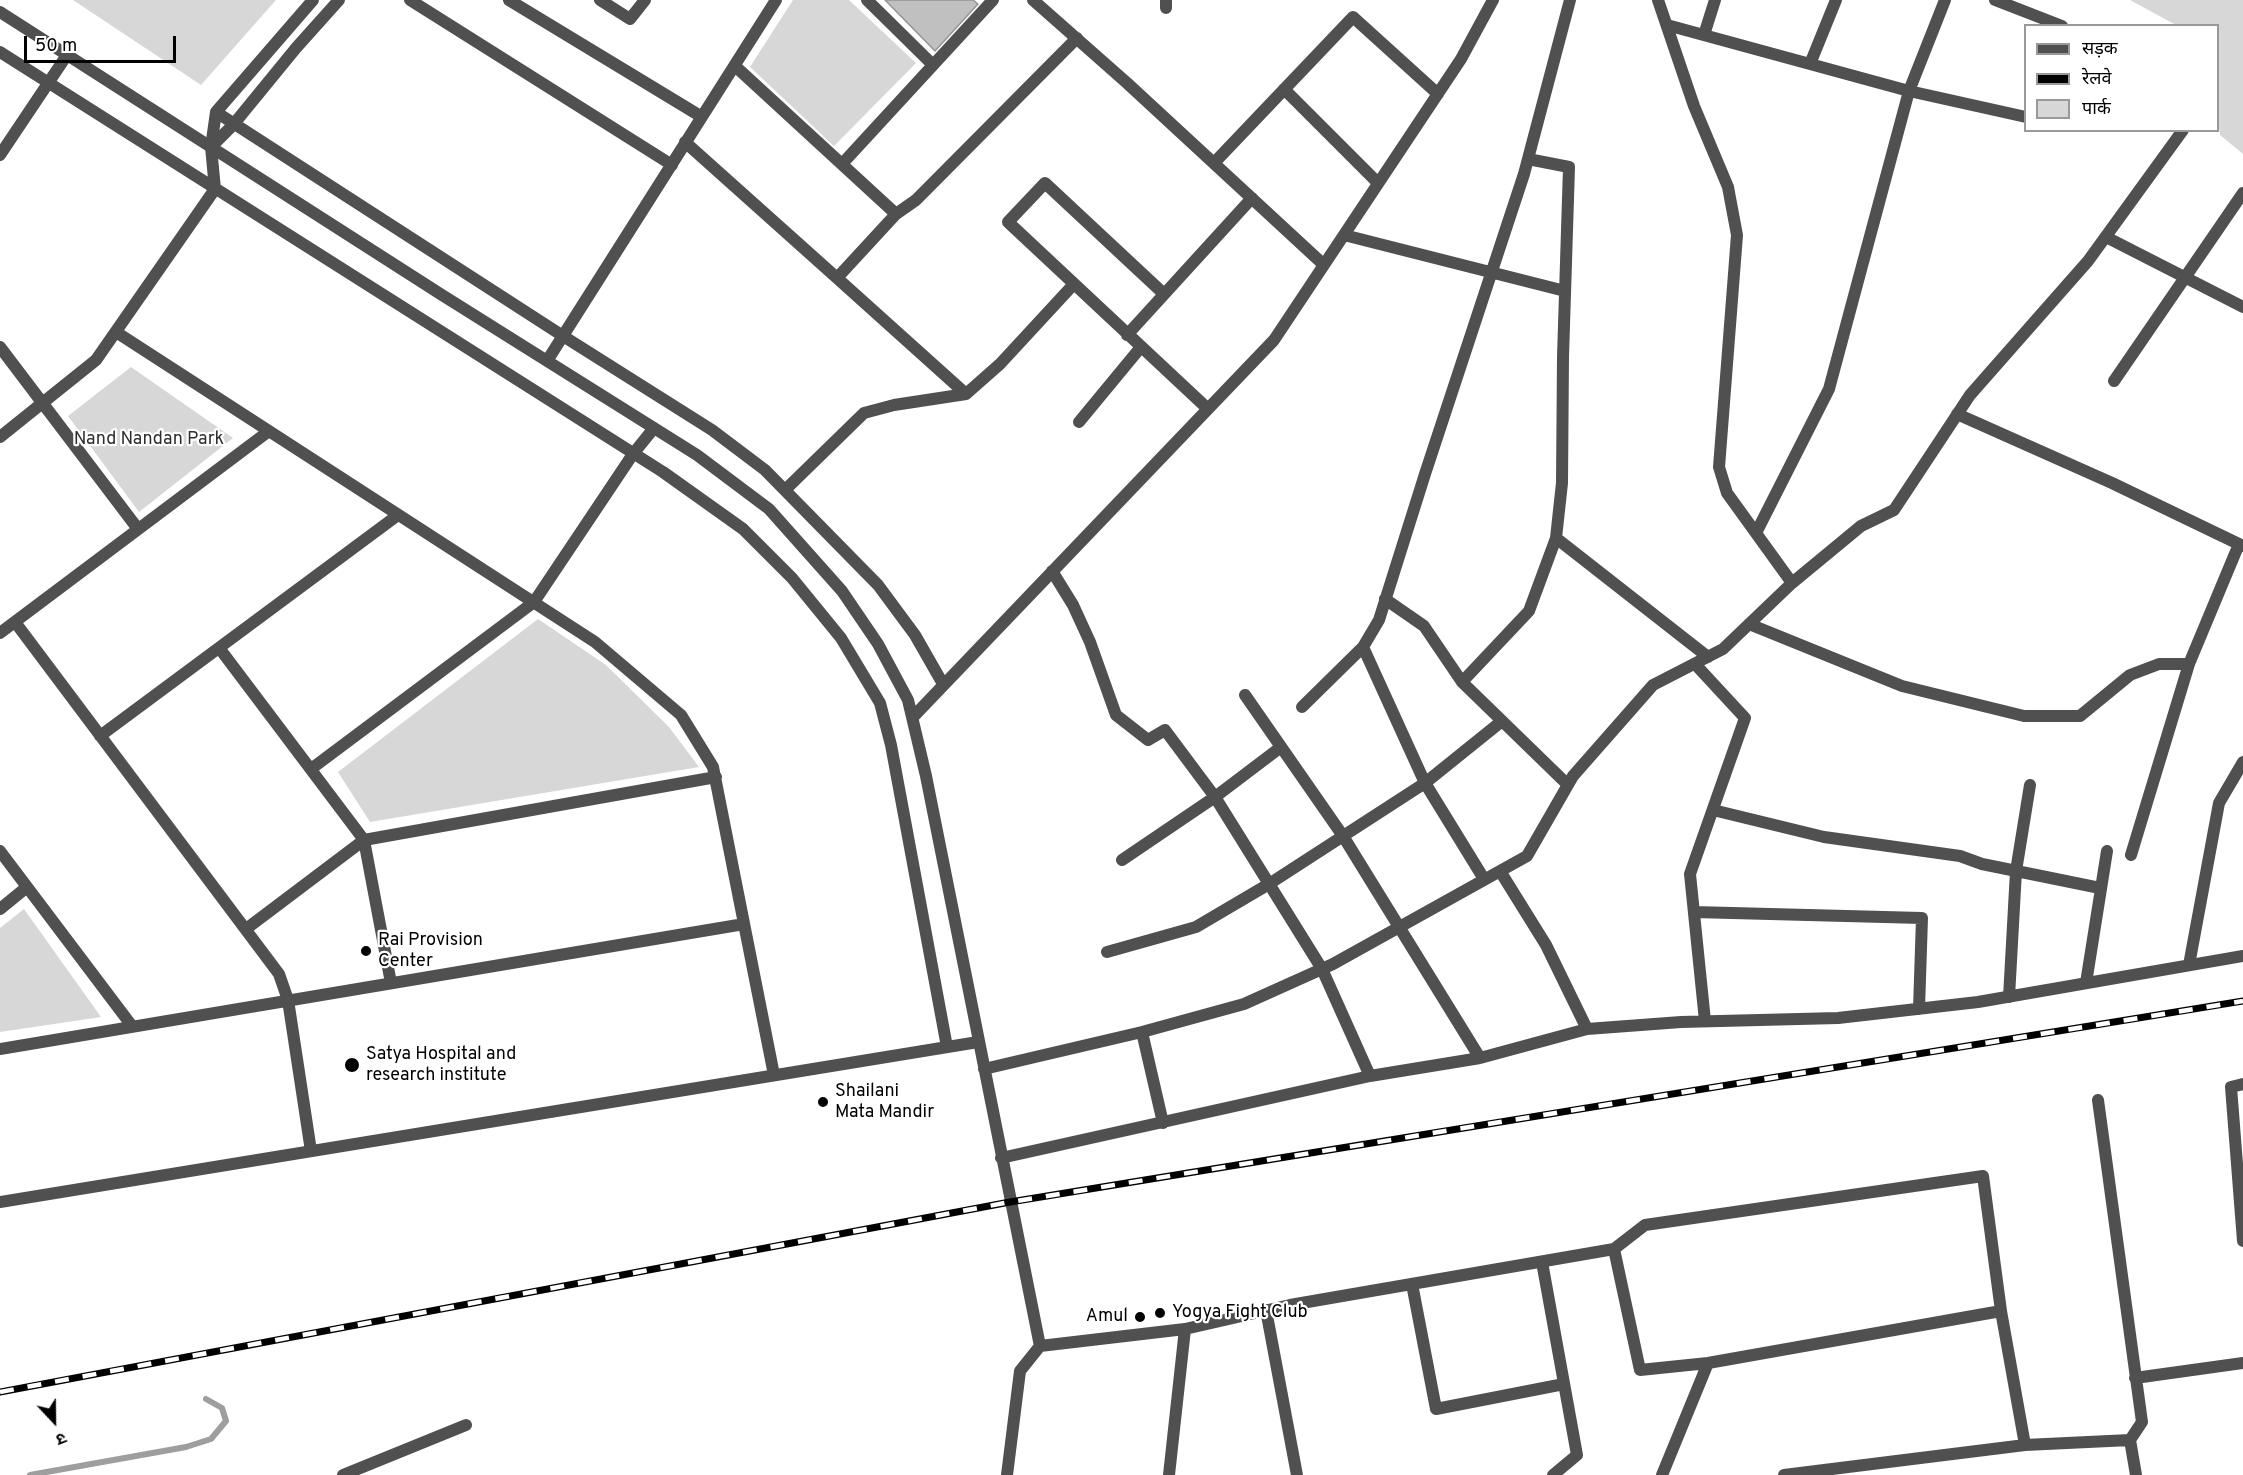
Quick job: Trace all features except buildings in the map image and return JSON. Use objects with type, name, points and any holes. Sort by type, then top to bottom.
[{"type":"street","points":[[0,437],[96,360],[215,189],[211,147],[216,112],[313,0]]},
{"type":"street","points":[[211,147],[339,0]]},
{"type":"street","points":[[410,0],[672,165]]},
{"type":"street","points":[[509,0],[702,117]]},
{"type":"street","points":[[600,0],[630,19],[645,0]]},
{"type":"street","points":[[548,361],[776,0]]},
{"type":"street","points":[[867,0],[933,65]]},
{"type":"street","points":[[842,164],[993,0]]},
{"type":"street","points":[[1033,0],[1324,265]]},
{"type":"street","points":[[912,717],[1274,340],[1461,59],[1493,0]]},
{"type":"street","points":[[1302,707],[1363,647],[1378,620],[1528,159],[1570,0]]},
{"type":"street","points":[[1658,0],[1694,106],[1728,187],[1737,235],[1719,467],[1727,493],[1792,583]]},
{"type":"street","points":[[1704,35],[1715,0]]},
{"type":"street","points":[[1810,64],[1836,0]]},
{"type":"street","points":[[1756,533],[1829,388],[1910,91],[1946,0]]},
{"type":"street","points":[[1995,0],[2056,24]]},
{"type":"street","points":[[0,12],[697,455],[769,509],[842,591],[872,635],[908,700],[926,776],[1040,1346]]},
{"type":"street","points":[[1214,163],[1353,17],[1438,94]]},
{"type":"street","points":[[1667,25],[1910,91],[2024,117]]},
{"type":"street","points":[[837,278],[896,214],[916,200],[1077,38]]},
{"type":"street","points":[[0,52],[633,454],[742,529],[792,578],[841,638],[880,703],[891,745],[947,1047]]},
{"type":"street","points":[[0,155],[67,55]]},
{"type":"street","points":[[735,66],[896,214]]},
{"type":"street","points":[[1284,89],[1378,183]]},
{"type":"street","points":[[216,112],[712,430],[765,470],[878,585],[915,635],[943,684]]},
{"type":"street","points":[[984,1069],[1142,1032],[1244,1004],[1322,969],[1527,856],[1574,776],[1653,685],[1723,649],[1792,583],[1861,526],[1894,510],[1970,395],[2088,261],[2181,132]]},
{"type":"street","points":[[685,142],[966,394]]},
{"type":"street","points":[[1462,682],[1529,611],[1556,538],[1562,483],[1569,167],[1528,159]]},
{"type":"street","points":[[1164,294],[1045,183],[1008,222],[1208,409]]},
{"type":"street","points":[[2114,381],[2243,193]]},
{"type":"street","points":[[1127,334],[1252,198]]},
{"type":"street","points":[[1344,235],[1565,291]]},
{"type":"street","points":[[2106,237],[2243,307]]},
{"type":"street","points":[[785,490],[864,413],[894,405],[966,394],[1000,364],[1073,285]]},
{"type":"street","points":[[116,332],[595,642],[681,715],[713,767],[716,777],[774,1076]]},
{"type":"street","points":[[0,347],[138,529]]},
{"type":"street","points":[[1079,422],[1141,347]]},
{"type":"street","points":[[1957,414],[2112,483],[2241,545],[2188,664],[2131,855]]},
{"type":"street","points":[[311,769],[534,603],[633,454],[654,428]]},
{"type":"street","points":[[0,633],[269,431]]},
{"type":"street","points":[[100,736],[398,515]]},
{"type":"street","points":[[1556,538],[1708,657]]},
{"type":"street","points":[[1052,571],[1073,605],[1090,642],[1116,715],[1148,740],[1165,730],[1215,797],[1322,969],[1370,1076]]},
{"type":"street","points":[[1385,599],[1424,626],[1462,682],[1568,785]]},
{"type":"street","points":[[15,622],[279,974],[288,1000],[311,1151]]},
{"type":"street","points":[[1749,624],[1902,686],[2024,716],[2080,717],[2130,675],[2159,664],[2188,664]]},
{"type":"street","points":[[1363,647],[1425,783],[1484,879]]},
{"type":"street","points":[[220,648],[364,840],[391,983]]},
{"type":"street","points":[[1695,664],[1745,718],[1690,874],[1705,1021]]},
{"type":"street","points":[[1245,694],[1343,836],[1480,1058]]},
{"type":"street","points":[[1107,952],[1196,927],[1269,884],[1425,783],[1502,721]]},
{"type":"street","points":[[1122,860],[1215,797],[1281,747]]},
{"type":"street","points":[[2189,965],[2218,803],[2243,762]]},
{"type":"street","points":[[246,929],[364,840],[716,777]]},
{"type":"street","points":[[2009,997],[2016,871],[2030,785]]},
{"type":"street","points":[[1713,810],[1824,837],[1960,856],[1982,864],[2100,888]]},
{"type":"street","points":[[0,851],[132,1026]]},
{"type":"street","points":[[2086,983],[2107,851]]},
{"type":"street","points":[[1500,870],[1546,945],[1587,1029]]},
{"type":"street","points":[[0,909],[27,887]]},
{"type":"street","points":[[1694,912],[1922,918],[1919,1009]]},
{"type":"street","points":[[0,1048],[744,924]]},
{"type":"street","points":[[1001,1158],[1370,1076],[1480,1058],[1587,1029],[1705,1021],[1839,1018],[2009,997],[2243,956]]},
{"type":"street","points":[[1142,1032],[1163,1123]]},
{"type":"street","points":[[0,1202],[978,1042]]},
{"type":"street","points":[[2239,1086],[2243,1241]]},
{"type":"street","points":[[2098,1100],[2142,1422],[2130,1440],[2136,1475]]},
{"type":"street","points":[[1007,1475],[1020,1371],[1040,1346],[1185,1329],[1266,1310],[1614,1249],[1645,1226],[1983,1176],[2001,1311],[2025,1445]]},
{"type":"street","points":[[1614,1249],[1640,1370],[1708,1363],[2001,1311]]},
{"type":"street","points":[[1542,1262],[1577,1455],[1553,1475]]},
{"type":"street","points":[[1412,1284],[1436,1409],[1564,1384]]},
{"type":"street","points":[[1266,1310],[1297,1475]]},
{"type":"street","points":[[1169,1475],[1185,1329]]},
{"type":"street","points":[[1662,1475],[1708,1363]]},
{"type":"street","points":[[2135,1378],[2243,1363]]},
{"type":"street","points":[[343,1475],[466,1425]]},
{"type":"street","points":[[1784,1475],[2025,1445],[2130,1440]]},
{"type":"green space","points":[[73,0],[276,0],[201,85]]},
{"type":"green space","points":[[793,0],[849,0],[916,63],[834,146],[750,67]]},
{"type":"green space","points":[[2130,0],[2243,0],[2243,154],[2220,135],[2219,24],[2174,24]]},
{"type":"green space","name":"Nand Nandan Park","points":[[131,367],[233,438],[139,512],[68,416]]},
{"type":"green space","points":[[538,619],[606,665],[669,727],[699,767],[370,822],[338,772]]},
{"type":"green space","points":[[24,909],[101,1017],[0,1032],[0,928]]},
{"type":"waterway","points":[[30,1475],[186,1447],[211,1439],[226,1421],[222,1408],[206,1399]]},
{"type":"railway","points":[[0,1392],[1010,1202],[2243,1001]]},
{"type":"place","name":"Rai Provision Center","points":[[366,951]]},
{"type":"place","name":"Satya Hospital and research institute","points":[[352,1065]]},
{"type":"place","name":"Shailani Mata Mandir","points":[[823,1102]]},
{"type":"place","name":"Yogya Fight Club","points":[[1160,1313]]},
{"type":"place","name":"Amul","points":[[1140,1317]]}]
